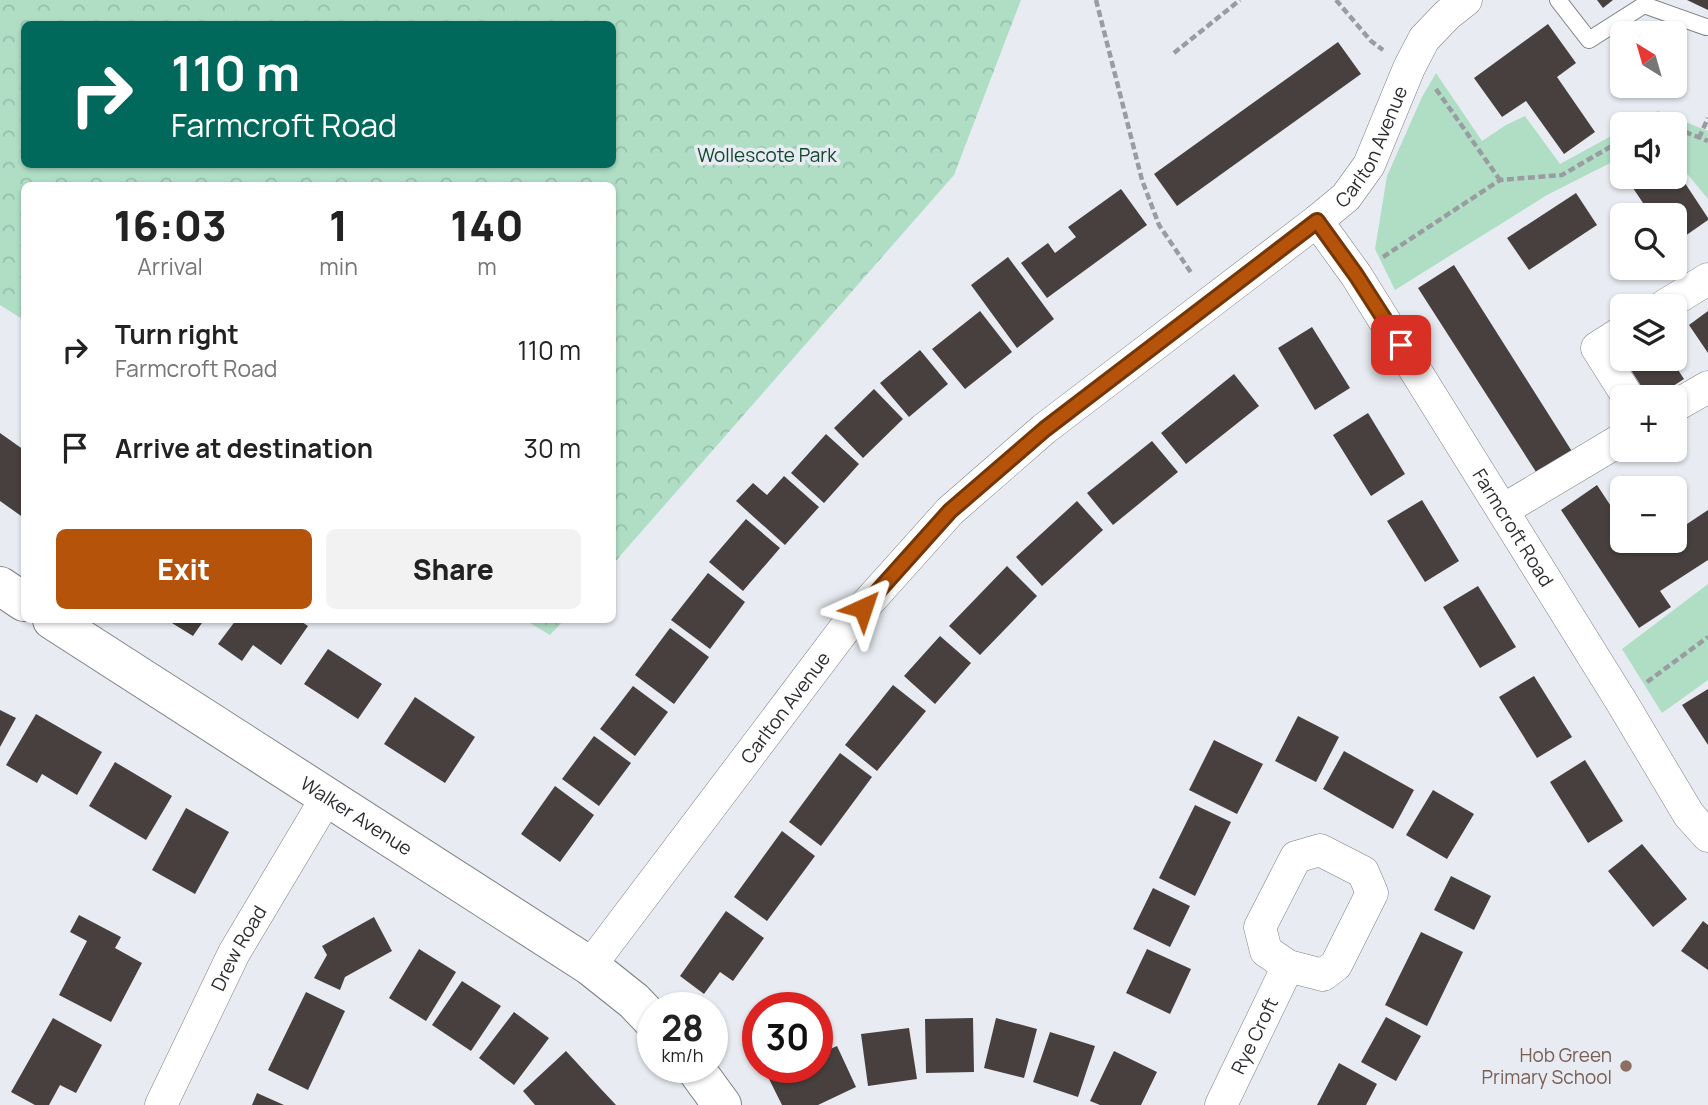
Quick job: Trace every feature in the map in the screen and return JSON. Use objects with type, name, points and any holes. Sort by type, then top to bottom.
[{"type":"street","name":"Carlton Avenue","points":[[590,966],[846,627],[950,511],[1045,429],[1346,197],[1370,165],[1411,63],[1424,39],[1466,0]]},
{"type":"street","name":"Farmcroft Road","points":[[1317,221],[1356,275],[1689,815],[1708,836]]},
{"type":"street","points":[[1684,294],[1708,279]]},
{"type":"street","points":[[1610,340],[1597,348],[1610,369]]},
{"type":"street","points":[[1687,399],[1708,387]]},
{"type":"street","points":[[1503,510],[1610,446]]},
{"type":"street","points":[[0,586],[21,600]]},
{"type":"street","name":"Walker Avenue","points":[[57,623],[590,966],[637,1004]]},
{"type":"street","name":"Drew Road","points":[[161,1105],[234,953],[327,797]]},
{"type":"street","name":"Rye Croft","points":[[1221,1105],[1288,966]]},
{"type":"street","points":[[706,1083],[722,1105]]},
{"type":"lane","points":[[1558,0],[1589,40],[1644,5],[1706,27]]},
{"type":"path","points":[[1096,0],[1142,180],[1159,225],[1210,302]]},
{"type":"path","points":[[1174,53],[1240,0]]},
{"type":"path","points":[[1336,0],[1371,41],[1411,63],[1500,180]]},
{"type":"path","points":[[1699,138],[1708,118]]},
{"type":"path","points":[[1687,133],[1708,141]]},
{"type":"path","points":[[1356,275],[1500,180],[1562,175],[1610,147]]},
{"type":"path","points":[[1621,701],[1708,637]]},
{"type":"green space","name":"Wollescote Park","points":[[0,0],[1021,0],[954,175],[616,561],[616,182],[21,182],[21,318],[0,305]]},
{"type":"green space","points":[[1436,73],[1482,141],[1525,116],[1560,164],[1610,137],[1610,163],[1547,195],[1395,290],[1375,249],[1387,176],[1422,97]]},
{"type":"green space","points":[[1687,123],[1708,131],[1708,199],[1687,174]]},
{"type":"green space","points":[[1708,584],[1708,680],[1662,713],[1622,649]]},
{"type":"green space","points":[[530,623],[561,623],[550,635]]},
{"type":"building","points":[[1597,0],[1613,0],[1603,8]]},
{"type":"building","points":[[1687,0],[1708,0],[1708,10]]},
{"type":"building","points":[[1548,24],[1576,63],[1557,77],[1595,132],[1564,154],[1526,101],[1502,117],[1474,78]]},
{"type":"building","points":[[1338,42],[1361,74],[1177,206],[1154,174]]},
{"type":"building","points":[[1687,186],[1708,220],[1687,235],[1687,203],[1643,203],[1634,189],[1687,189]]},
{"type":"building","points":[[1121,189],[1147,225],[1047,298],[1021,263],[1048,243],[1055,253],[1076,237],[1068,227]]},
{"type":"building","points":[[1576,193],[1597,225],[1529,270],[1507,238]]},
{"type":"building","points":[[1008,257],[1054,319],[1017,348],[971,285]]},
{"type":"building","points":[[1454,265],[1573,453],[1538,475],[1418,288]]},
{"type":"building","points":[[980,311],[1012,352],[965,389],[932,349]]},
{"type":"building","points":[[1708,311],[1708,353],[1689,325]]},
{"type":"building","points":[[1312,327],[1350,388],[1315,410],[1278,348]]},
{"type":"building","points":[[920,350],[948,384],[909,417],[880,383]]},
{"type":"building","points":[[1632,371],[1679,371],[1684,379],[1675,385],[1640,385]]},
{"type":"building","points":[[1234,374],[1259,406],[1186,464],[1161,433]]},
{"type":"building","points":[[874,389],[903,419],[863,458],[834,428]]},
{"type":"building","points":[[1368,413],[1405,474],[1371,496],[1333,435]]},
{"type":"building","points":[[0,433],[21,448],[21,516],[0,501]]},
{"type":"building","points":[[826,434],[859,464],[824,503],[791,473]]},
{"type":"building","points":[[1152,441],[1178,472],[1113,525],[1087,493]]},
{"type":"building","points":[[784,476],[819,507],[785,545],[736,501],[753,483],[767,495]]},
{"type":"building","points":[[1597,485],[1610,505],[1610,553],[1687,553],[1687,524],[1708,510],[1708,560],[1660,591],[1671,607],[1639,628],[1561,510]]},
{"type":"building","points":[[1422,500],[1459,561],[1425,582],[1387,521]]},
{"type":"building","points":[[1077,501],[1103,530],[1042,586],[1016,557]]},
{"type":"building","points":[[746,519],[780,548],[743,591],[709,562]]},
{"type":"building","points":[[1007,566],[1037,596],[980,655],[949,626]]},
{"type":"building","points":[[708,573],[745,602],[710,649],[671,620]]},
{"type":"building","points":[[1478,586],[1516,647],[1480,668],[1443,607]]},
{"type":"building","points":[[172,623],[202,623],[193,636]]},
{"type":"building","points":[[234,623],[304,623],[308,626],[281,665],[253,645],[242,661],[218,644]]},
{"type":"building","points":[[670,628],[709,657],[674,704],[635,675]]},
{"type":"building","points":[[940,636],[971,663],[935,704],[904,676]]},
{"type":"building","points":[[328,649],[382,684],[358,719],[304,684]]},
{"type":"building","points":[[1534,676],[1572,737],[1537,758],[1499,697]]},
{"type":"building","points":[[893,685],[926,711],[877,771],[845,745]]},
{"type":"building","points":[[633,686],[668,712],[635,756],[600,729]]},
{"type":"building","points":[[1708,689],[1708,745],[1682,705]]},
{"type":"building","points":[[415,697],[475,737],[445,783],[384,744]]},
{"type":"building","points":[[0,710],[16,718],[0,747]]},
{"type":"building","points":[[36,714],[102,752],[77,795],[42,774],[37,783],[6,765]]},
{"type":"building","points":[[1298,716],[1339,737],[1316,782],[1275,761]]},
{"type":"building","points":[[594,736],[631,763],[599,806],[562,779]]},
{"type":"building","points":[[1214,740],[1263,764],[1237,814],[1189,790]]},
{"type":"building","points":[[1344,751],[1414,790],[1393,829],[1323,789]]},
{"type":"building","points":[[840,753],[872,777],[821,846],[789,822]]},
{"type":"building","points":[[1585,760],[1623,821],[1588,843],[1550,782]]},
{"type":"building","points":[[115,762],[172,796],[146,840],[89,806]]},
{"type":"building","points":[[555,786],[594,815],[560,862],[521,834]]},
{"type":"building","points":[[1433,790],[1474,814],[1447,859],[1406,835]]},
{"type":"building","points":[[1195,805],[1231,822],[1195,896],[1159,878]]},
{"type":"building","points":[[186,808],[229,832],[195,894],[152,870]]},
{"type":"building","points":[[782,831],[815,856],[767,921],[734,897]]},
{"type":"building","points":[[1642,844],[1687,899],[1653,927],[1608,871]]},
{"type":"building","points":[[1451,876],[1491,896],[1474,930],[1434,910]]},
{"type":"building","points":[[1153,888],[1190,906],[1170,947],[1133,929]]},
{"type":"building","points":[[726,911],[764,938],[733,981],[720,972],[705,992],[701,992],[680,976]]},
{"type":"building","points":[[79,915],[121,937],[115,948],[142,963],[111,1022],[59,995],[87,941],[70,932]]},
{"type":"building","points":[[374,917],[392,951],[345,977],[340,990],[314,978],[327,955],[322,946]]},
{"type":"building","points":[[1703,921],[1708,925],[1708,970],[1681,951]]},
{"type":"building","points":[[1421,932],[1463,952],[1427,1026],[1385,1005]]},
{"type":"building","points":[[419,949],[456,972],[426,1021],[389,998]]},
{"type":"building","points":[[1147,949],[1191,969],[1170,1014],[1126,993]]},
{"type":"building","points":[[462,981],[501,1006],[471,1051],[432,1025]]},
{"type":"building","points":[[306,992],[345,1011],[308,1090],[268,1070]]},
{"type":"building","points":[[514,1012],[549,1038],[514,1085],[479,1058]]},
{"type":"building","points":[[1386,1017],[1421,1036],[1396,1081],[1361,1062]]},
{"type":"building","points":[[53,1018],[102,1045],[76,1093],[60,1085],[49,1105],[35,1105],[11,1092]]},
{"type":"building","points":[[973,1018],[974,1072],[926,1073],[925,1019]]},
{"type":"building","points":[[996,1018],[1037,1029],[1024,1078],[984,1068]]},
{"type":"building","points":[[909,1028],[917,1079],[868,1086],[861,1034]]},
{"type":"building","points":[[1050,1032],[1095,1046],[1078,1097],[1033,1082]]},
{"type":"building","points":[[837,1046],[856,1087],[818,1105],[782,1105],[771,1083],[833,1083],[833,1048]]},
{"type":"building","points":[[566,1051],[616,1105],[535,1105],[523,1091]]},
{"type":"building","points":[[1114,1051],[1157,1072],[1141,1105],[1100,1105],[1090,1101]]},
{"type":"building","points":[[1339,1063],[1377,1084],[1366,1105],[1317,1105]]},
{"type":"building","points":[[257,1093],[284,1105],[252,1105]]},
{"type":"place","name":"Hob Green Primary School","points":[[1626,1066]]},
{"type":"route","points":[[863,608],[950,511],[1045,429],[1317,221],[1401,345]]}]
